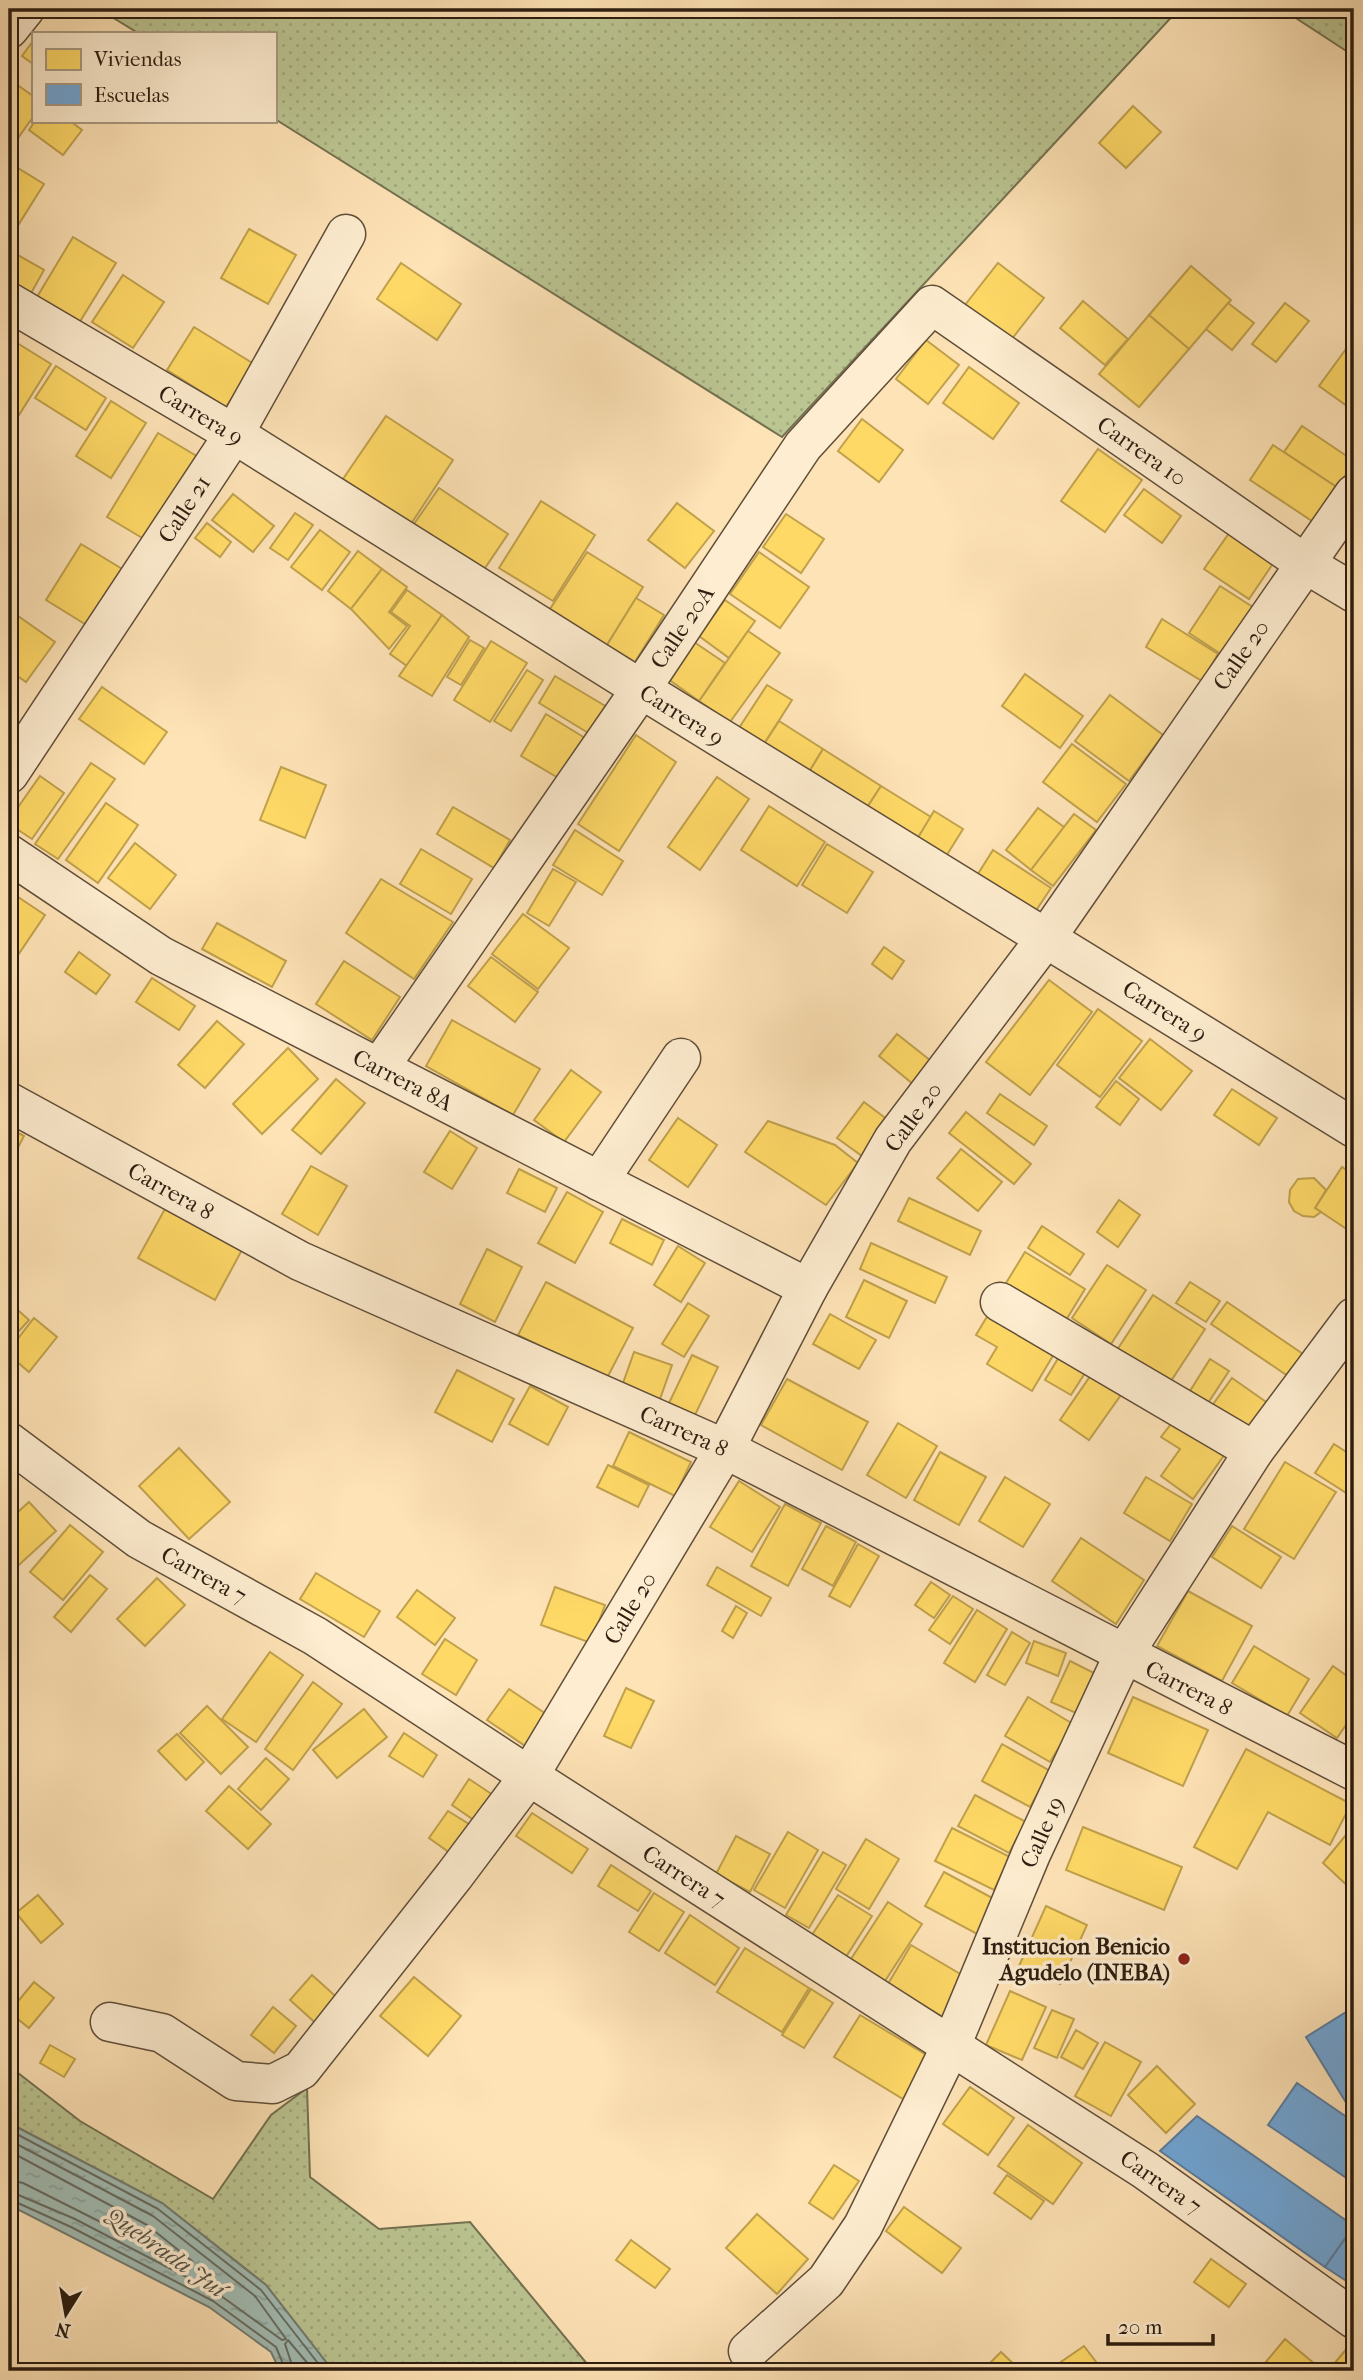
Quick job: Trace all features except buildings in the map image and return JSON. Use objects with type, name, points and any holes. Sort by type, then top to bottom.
[{"type":"street","points":[[9,29],[25,9]]},
{"type":"street","name":"Calle 21","points":[[9,774],[234,434],[346,234]]},
{"type":"street","name":"Carrera 9","points":[[9,302],[234,434],[641,689],[1354,1128]]},
{"type":"street","name":"Carrera 10","points":[[932,305],[1304,563],[1354,593]]},
{"type":"street","name":"Calle 20A","points":[[379,1068],[641,689],[803,446],[932,305]]},
{"type":"street","name":"Calle 20","points":[[110,2022],[162,2033],[236,2081],[273,2084],[301,2070],[454,1876],[528,1776],[725,1449],[808,1288],[894,1140],[1046,938],[1354,494]]},
{"type":"street","name":"Carrera 8A","points":[[9,854],[162,956],[808,1288]]},
{"type":"street","points":[[599,1181],[681,1058]]},
{"type":"street","name":"Carrera 8","points":[[9,1102],[300,1261],[725,1449],[1354,1771]]},
{"type":"street","points":[[1000,1302],[1254,1451]]},
{"type":"street","name":"Calle 19","points":[[748,2351],[826,2281],[863,2226],[951,2046],[1031,1854],[1124,1654],[1254,1451],[1354,1317]]},
{"type":"street","name":"Carrera 7","points":[[9,1442],[139,1539],[315,1636],[528,1776],[1145,2170],[1354,2319]]},
{"type":"green space","points":[[99,9],[1179,9],[782,437],[276,120],[276,32],[136,32]]},
{"type":"green space","points":[[1282,9],[1354,9],[1354,56]]},
{"type":"green space","points":[[9,2066],[80,2121],[213,2199],[271,2115],[307,2088],[310,2177],[379,2229],[470,2222],[593,2371],[333,2371],[266,2285],[162,2203],[9,2123]]},
{"type":"water","name":"Quebrada Juí","points":[[9,2123],[162,2203],[266,2285],[333,2371],[280,2371],[271,2352],[209,2307],[9,2205]]},
{"type":"place","name":"Institucion Benicio Agudelo (INEBA)","points":[[1184,1959]]}]
